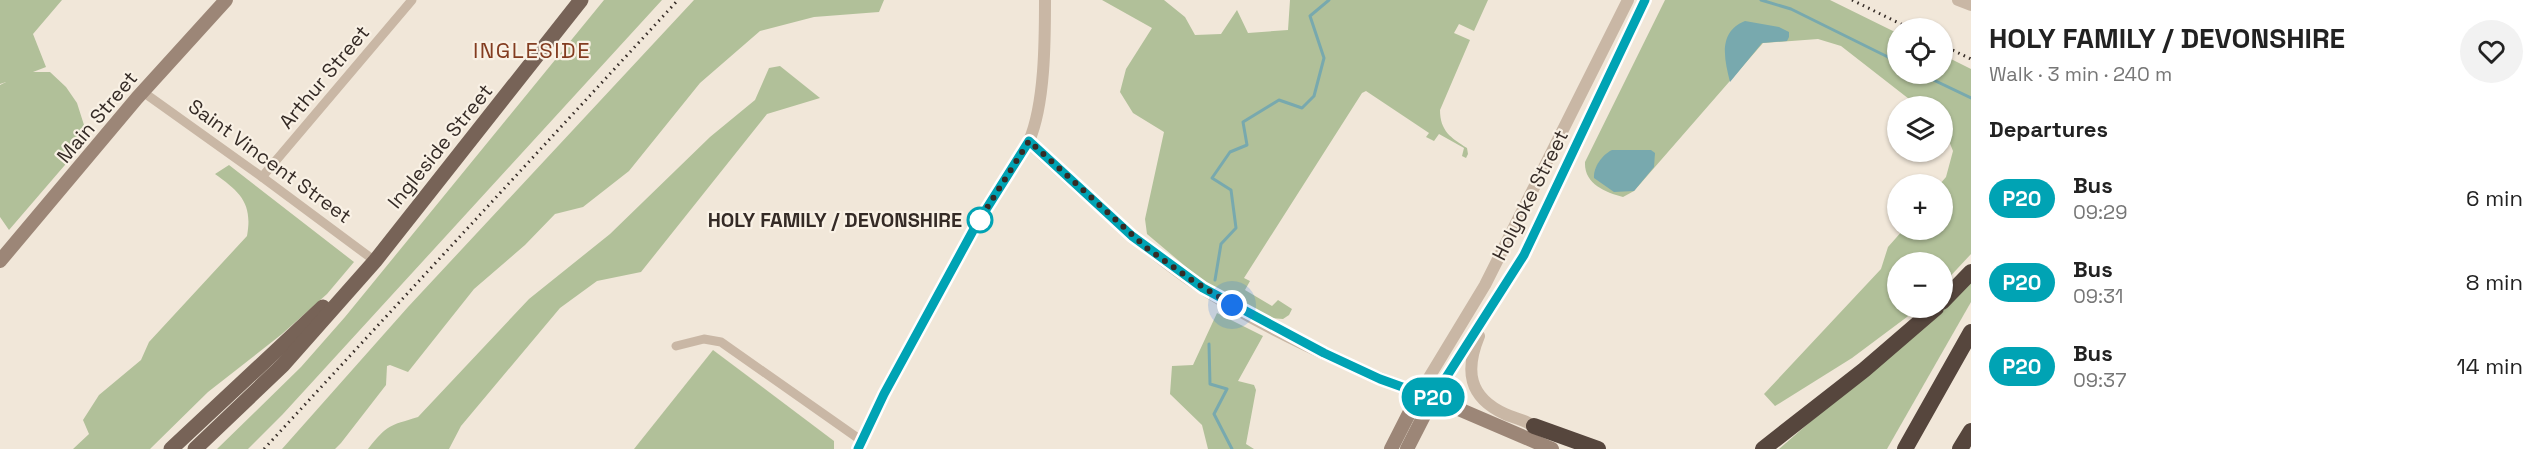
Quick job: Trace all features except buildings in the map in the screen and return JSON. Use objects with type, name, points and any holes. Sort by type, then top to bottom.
[{"type":"highway","points":[[1953,291],[1971,272]]},
{"type":"highway","points":[[1761,447],[1864,370],[1924,318]]},
{"type":"highway","points":[[1905,449],[1971,332]]},
{"type":"highway","points":[[1534,426],[1598,449]]},
{"type":"highway","points":[[1960,449],[1971,431]]},
{"type":"main road","name":"Main Street","points":[[0,261],[143,92],[226,0]]},
{"type":"main road","name":"Ingleside Street","points":[[195,449],[283,365],[375,261],[581,0]]},
{"type":"main road","name":"Ingleside Street","points":[[171,449],[375,261]]},
{"type":"main road","points":[[1391,449],[1419,394],[1552,449]]},
{"type":"main road","points":[[1407,449],[1433,398]]},
{"type":"street","name":"Arthur Street","points":[[262,177],[412,0]]},
{"type":"street","points":[[676,346],[697,340],[710,339],[721,342],[860,445],[884,394],[975,227],[1029,141],[1034,125],[1041,80],[1045,0]]},
{"type":"street","name":"Holyoke Street","points":[[1419,394],[1485,285],[1628,0]]},
{"type":"street","name":"Holyoke Street","points":[[1433,398],[1489,313],[1538,226],[1646,0]]},
{"type":"street","points":[[1958,0],[1971,5]]},
{"type":"street","name":"Saint Vincent Street","points":[[143,92],[375,261]]},
{"type":"street","points":[[1029,141],[1132,236],[1203,288],[1324,353],[1419,394]]},
{"type":"street","points":[[1489,313],[1471,358],[1471,381],[1487,403],[1502,413],[1534,426],[1558,449]]},
{"type":"green space","points":[[0,0],[62,0],[33,34],[46,67],[33,72],[50,72],[66,87],[77,103],[84,125],[83,144],[9,230],[0,217],[0,85],[6,82],[0,84]]},
{"type":"green space","points":[[604,0],[662,0],[283,414],[248,449],[217,449],[301,367],[345,317]]},
{"type":"green space","points":[[694,0],[884,0],[879,12],[814,17],[760,31],[700,83],[629,171],[583,207],[555,214],[525,245],[474,289],[408,372],[387,366],[386,385],[335,449],[282,449],[408,307]]},
{"type":"green space","points":[[1102,0],[1164,0],[1185,17],[1195,35],[1221,34],[1237,10],[1248,33],[1288,30],[1290,0],[1488,0],[1474,31],[1459,24],[1454,33],[1470,40],[1440,110],[1444,129],[1467,148],[1468,154],[1466,158],[1462,156],[1464,148],[1439,134],[1434,141],[1426,137],[1429,133],[1366,91],[1362,93],[1244,278],[1250,281],[1245,290],[1272,306],[1278,300],[1292,309],[1283,319],[1269,318],[1204,282],[1147,234],[1145,219],[1164,132],[1133,113],[1120,92],[1126,69],[1152,28]]},
{"type":"green space","points":[[1665,0],[1830,0],[1887,28],[1887,82],[1841,46],[1818,39],[1763,43],[1634,191],[1623,197],[1597,186],[1588,176],[1585,162]]},
{"type":"green space","points":[[1953,60],[1971,69],[1971,254],[1953,273],[1953,252],[1887,252],[1887,318],[1906,318],[1852,358],[1775,406],[1764,394],[1881,269],[1888,247],[1894,240],[1953,240],[1953,174],[1947,174],[1950,162],[1953,162],[1953,96],[1905,96],[1890,84],[1953,84]]},
{"type":"green space","points":[[780,66],[820,98],[767,114],[641,272],[597,281],[560,308],[461,426],[449,449],[368,449],[390,427],[418,417],[529,299],[610,234],[710,137],[755,100],[769,68]]},
{"type":"green space","points":[[229,165],[354,262],[327,294],[282,334],[208,392],[150,449],[73,449],[89,434],[83,420],[99,395],[141,360],[149,342],[247,236],[248,215],[243,199],[215,174]]},
{"type":"green space","points":[[1971,282],[1971,302],[1887,449],[1779,449],[1930,318],[1953,318],[1953,298]]},
{"type":"green space","points":[[1217,313],[1263,336],[1238,381],[1254,385],[1256,390],[1246,444],[1254,449],[1208,449],[1202,425],[1170,394],[1172,366],[1193,365]]},
{"type":"green space","points":[[713,350],[834,441],[834,449],[634,449]]},
{"type":"water","points":[[1745,21],[1779,27],[1789,32],[1789,37],[1787,41],[1762,43],[1730,82],[1725,47],[1730,32]]},
{"type":"water","points":[[1612,150],[1651,150],[1655,153],[1654,167],[1634,191],[1614,192],[1594,178],[1599,161]]},
{"type":"waterway","points":[[1215,280],[1221,244],[1236,228],[1231,190],[1212,178],[1230,152],[1247,145],[1243,122],[1279,100],[1302,108],[1314,96],[1324,58],[1310,16],[1329,0]]},
{"type":"waterway","points":[[1761,0],[1791,9],[1887,57]]},
{"type":"waterway","points":[[1942,84],[1971,98]]},
{"type":"waterway","points":[[1209,344],[1210,384],[1227,389],[1214,414],[1232,449]]},
{"type":"railway","points":[[264,449],[678,0]]},
{"type":"railway","points":[[1852,0],[1889,18]]},
{"type":"railway","points":[[1953,50],[1971,59]]},
{"type":"bus line","name":"P20","points":[[858,449],[884,394],[975,227],[1029,141],[1132,236],[1203,288],[1332,357],[1380,379],[1433,398],[1524,255],[1645,0]]},
{"type":"place","name":"HOLY FAMILY / DEVONSHIRE","points":[[980,220]]},
{"type":"district","name":"INGLESIDE","points":[[532,50]]},
{"type":"route","points":[[980,220],[975,227],[1029,141],[1148,249],[1203,288],[1232,305]]}]
